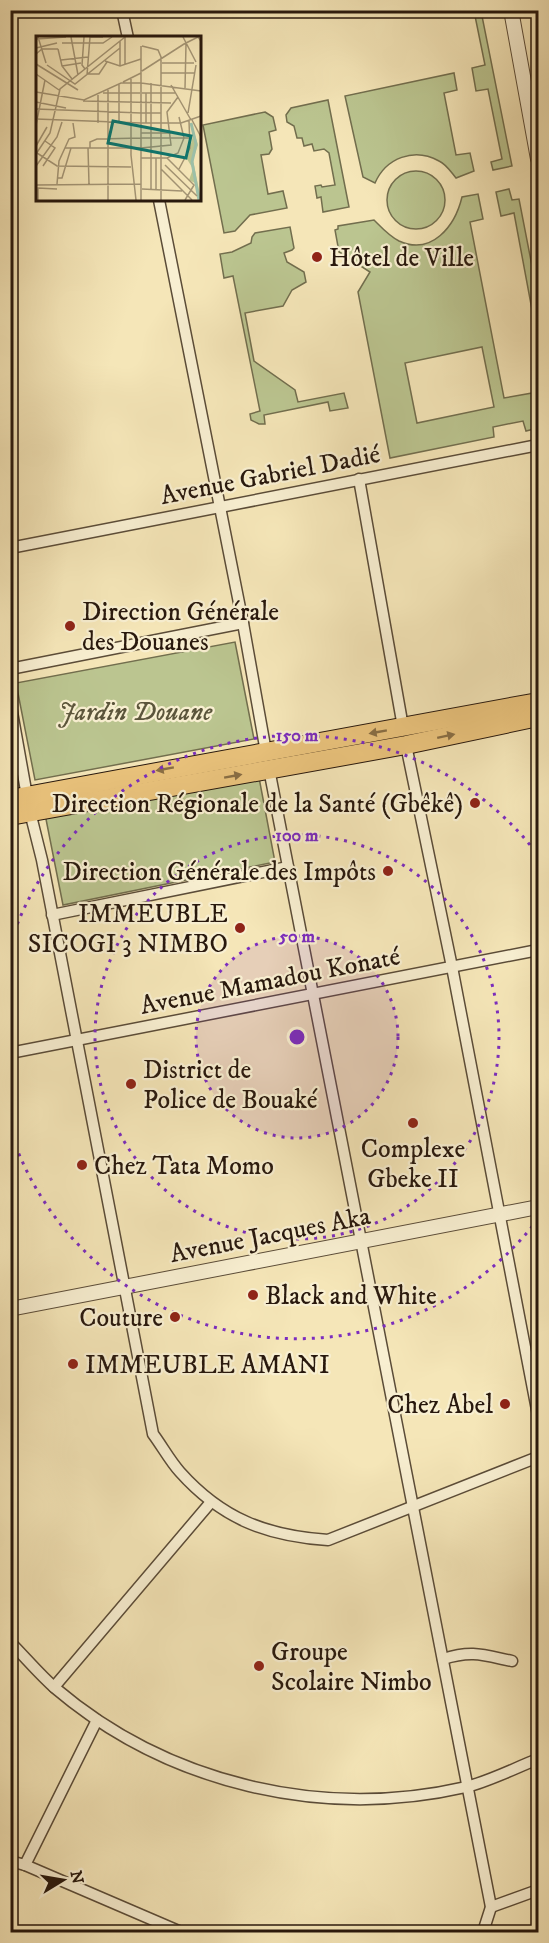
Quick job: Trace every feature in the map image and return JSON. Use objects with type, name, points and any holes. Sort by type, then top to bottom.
[{"type":"highway","points":[[405,736],[538,702]]},
{"type":"highway","points":[[10,816],[22,802],[405,736],[538,717]]},
{"type":"street","points":[[122,10],[128,36]]},
{"type":"street","points":[[511,10],[538,159]]},
{"type":"street","points":[[159,201],[491,1907],[483,1932]]},
{"type":"street","name":"Avenue Gabriel Dadié","points":[[10,548],[538,445]]},
{"type":"street","points":[[359,479],[405,736],[538,1415]]},
{"type":"street","points":[[10,669],[243,623]]},
{"type":"street","points":[[10,701],[22,802],[42,860],[153,1434],[179,1471],[211,1502],[238,1519],[267,1531],[297,1538],[328,1540],[538,1457]]},
{"type":"street","points":[[52,915],[288,867]]},
{"type":"street","name":"Avenue Mamadou Konaté","points":[[10,1053],[538,950]]},
{"type":"street","name":"Avenue Jacques Aka","points":[[10,1309],[538,1207]]},
{"type":"street","points":[[54,1687],[211,1502]]},
{"type":"street","points":[[10,1642],[54,1687],[97,1720],[165,1758],[237,1784],[314,1798],[391,1799],[467,1786],[538,1759]]},
{"type":"street","points":[[442,1659],[463,1653],[512,1660]]},
{"type":"street","points":[[25,1865],[97,1720]]},
{"type":"street","points":[[10,1861],[25,1865],[181,1932]]},
{"type":"street","points":[[491,1907],[538,1890]]},
{"type":"green space","points":[[474,11],[481,11],[512,166],[493,170],[491,162],[502,159],[488,89],[476,91],[472,68],[485,65]]},
{"type":"green space","points":[[454,73],[457,90],[444,93],[456,155],[470,153],[474,171],[456,178],[439,161],[430,157],[411,155],[393,161],[380,174],[375,183],[363,177],[345,96]]},
{"type":"green space","points":[[328,100],[349,207],[323,212],[321,197],[317,198],[315,186],[335,185],[329,153],[324,149],[314,151],[312,144],[304,146],[302,138],[297,138],[294,126],[287,122],[286,115],[291,108]]},
{"type":"green space","points":[[265,112],[273,117],[276,130],[269,132],[272,149],[269,154],[261,155],[268,194],[283,191],[287,208],[250,215],[235,231],[224,233],[203,125]]},
{"type":"green space","points":[[416,171],[427,173],[440,184],[445,200],[443,211],[432,224],[416,229],[405,227],[392,216],[387,200],[389,189],[400,176]]},
{"type":"green space","points":[[509,189],[512,200],[519,199],[538,297],[538,342],[514,213],[501,216],[496,192]]},
{"type":"green space","points":[[478,194],[483,219],[470,222],[504,398],[538,392],[538,428],[526,431],[523,421],[493,427],[494,437],[390,458],[358,292],[370,272],[339,252],[335,230],[338,226],[374,220],[399,241],[411,245],[422,245],[432,241],[448,228],[462,197]],"holes":[[[482,347],[494,407],[417,423],[405,363]]]},
{"type":"green space","points":[[290,227],[294,248],[284,253],[287,262],[304,272],[306,282],[292,290],[283,306],[245,313],[254,361],[295,390],[298,402],[344,393],[348,408],[330,411],[328,402],[264,415],[265,424],[259,424],[251,420],[250,414],[260,411],[233,276],[224,278],[220,254],[232,252],[251,243],[255,233]]},
{"type":"green space","name":"Jardin Douane","points":[[235,642],[254,739],[35,780],[16,683]]},
{"type":"green space","name":"Jardin Douane","points":[[257,767],[275,862],[63,905],[44,809]]},
{"type":"place","name":"Hôtel de Ville","points":[[317,257]]},
{"type":"place","name":"Direction Générale des Douanes","points":[[70,626]]},
{"type":"place","name":"Direction Régionale de la Santé (Gbêkê)","points":[[475,803]]},
{"type":"place","name":"Direction Générale des Impôts","points":[[388,871]]},
{"type":"place","name":"IMMEUBLE SICOGI 3 NIMBO","points":[[240,928]]},
{"type":"place","name":"District de Police de Bouaké","points":[[131,1084]]},
{"type":"place","name":"Complexe Gbeke II","points":[[413,1123]]},
{"type":"place","name":"Chez Tata Momo","points":[[82,1165]]},
{"type":"place","name":"Black and White","points":[[253,1295]]},
{"type":"place","name":"Couture","points":[[175,1317]]},
{"type":"place","name":"IMMEUBLE AMANI","points":[[73,1364]]},
{"type":"place","name":"Chez Abel","points":[[505,1404]]},
{"type":"place","name":"Groupe Scolaire Nimbo","points":[[259,1666]]}]
